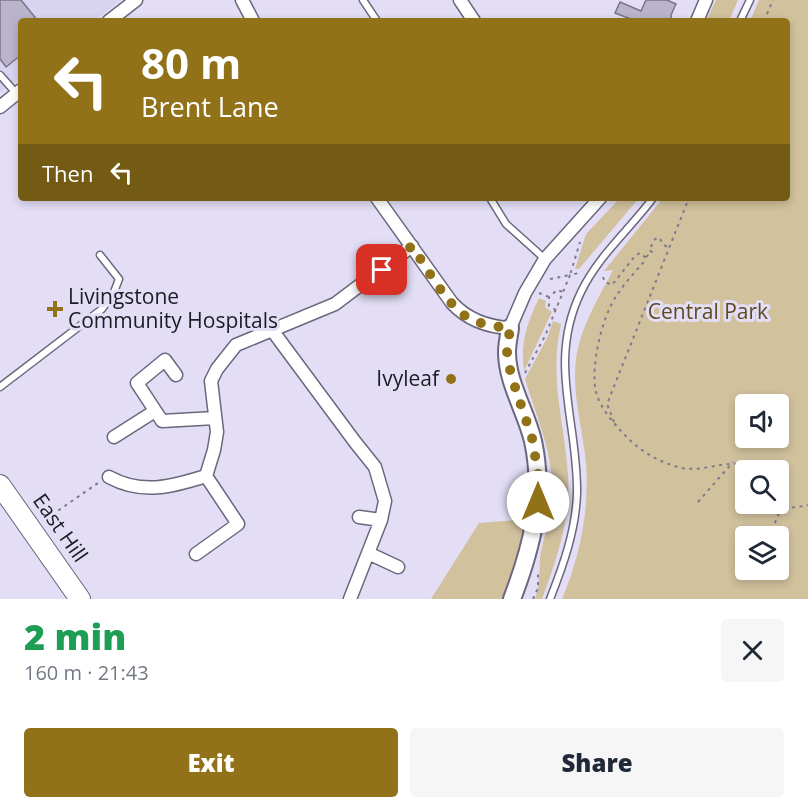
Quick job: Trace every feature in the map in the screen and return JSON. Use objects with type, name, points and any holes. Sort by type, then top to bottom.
[{"type":"main road","name":"East Hill","points":[[0,485],[80,599]]},
{"type":"street","points":[[113,18],[136,0]]},
{"type":"street","points":[[242,0],[251,18]]},
{"type":"street","points":[[460,0],[472,18]]},
{"type":"street","points":[[698,18],[706,0]]},
{"type":"street","points":[[0,107],[18,93]]},
{"type":"street","points":[[379,201],[461,313],[480,322],[510,328]]},
{"type":"street","points":[[512,599],[526,562],[535,524],[538,473],[532,438],[511,375],[507,353],[510,328],[525,293],[545,259],[582,219],[594,201]]},
{"type":"street","points":[[206,476],[217,432],[212,381],[217,369],[236,345],[335,304],[412,246]]},
{"type":"street","points":[[272,330],[375,467],[386,501],[381,520],[350,599]]},
{"type":"street","points":[[176,375],[165,360],[136,383],[162,421],[215,418]]},
{"type":"street","points":[[114,437],[155,411]]},
{"type":"street","points":[[109,477],[120,483],[147,489],[189,482],[206,476]]},
{"type":"street","points":[[196,554],[238,524],[206,476]]},
{"type":"street","points":[[359,517],[381,520]]},
{"type":"street","points":[[368,553],[398,567]]},
{"type":"lane","points":[[363,0],[375,18]]},
{"type":"lane","points":[[741,18],[750,0]]},
{"type":"lane","points":[[0,75],[18,91]]},
{"type":"lane","points":[[492,201],[507,224],[545,259]]},
{"type":"lane","points":[[550,599],[568,548],[577,496],[575,454],[564,371],[565,349],[571,318],[580,293],[593,272],[651,201]]},
{"type":"lane","points":[[0,387],[102,309],[114,292],[119,279],[100,255]]},
{"type":"path","points":[[765,18],[773,0]]},
{"type":"path","points":[[615,425],[607,404],[688,201]]},
{"type":"path","points":[[522,378],[565,292],[583,232],[582,219]]},
{"type":"path","points":[[668,248],[660,238],[655,239],[650,250],[652,252],[645,257],[643,263],[616,295],[608,311],[598,352],[594,380],[596,393],[609,418],[638,449],[668,464],[685,468],[700,469],[734,462]]},
{"type":"path","points":[[603,276],[605,282],[612,285],[635,256],[640,253],[645,257]]},
{"type":"path","points":[[546,280],[581,273],[585,268]]},
{"type":"path","points":[[556,310],[549,306],[549,297],[557,290],[565,292]]},
{"type":"path","points":[[539,293],[549,297]]},
{"type":"path","points":[[698,502],[734,462]]},
{"type":"path","points":[[31,528],[109,477]]},
{"type":"path","points":[[789,508],[808,505]]},
{"type":"path","points":[[533,599],[538,588],[537,566]]},
{"type":"shaded area","points":[[0,0],[121,0],[98,18],[18,18],[18,79],[0,93]]},
{"type":"green space","points":[[716,0],[738,0],[730,18],[707,18]]},
{"type":"green space","name":"Central Park","points":[[759,0],[808,0],[808,599],[562,599],[579,546],[587,491],[585,455],[576,395],[576,359],[586,324],[613,270],[604,271],[661,201],[790,201],[790,18],[751,18]]},
{"type":"green space","points":[[617,201],[636,201],[579,269],[575,269],[586,234]]},
{"type":"green space","points":[[539,298],[546,301],[545,307],[552,312],[524,371],[523,351],[526,333]]},
{"type":"green space","points":[[553,321],[561,324],[556,363],[558,399],[568,474],[567,506],[558,553],[542,599],[535,599],[539,584],[541,552],[551,509],[552,475],[546,443],[525,379],[547,338]]},
{"type":"green space","points":[[529,519],[504,599],[431,599],[479,523]]},
{"type":"building","points":[[0,0],[21,0],[36,18],[18,18],[18,57],[6,67],[0,59]]},
{"type":"building","points":[[646,0],[667,0],[676,4],[672,18],[628,18],[615,13],[620,2],[641,11]]},
{"type":"place","name":"Livingstone Community Hospitals","points":[[55,309]]},
{"type":"place","name":"Ivyleaf","points":[[451,379]]},
{"type":"route","points":[[382,270],[412,246],[461,313],[480,322],[510,328],[507,353],[511,375],[532,438],[538,473],[538,502]]}]
